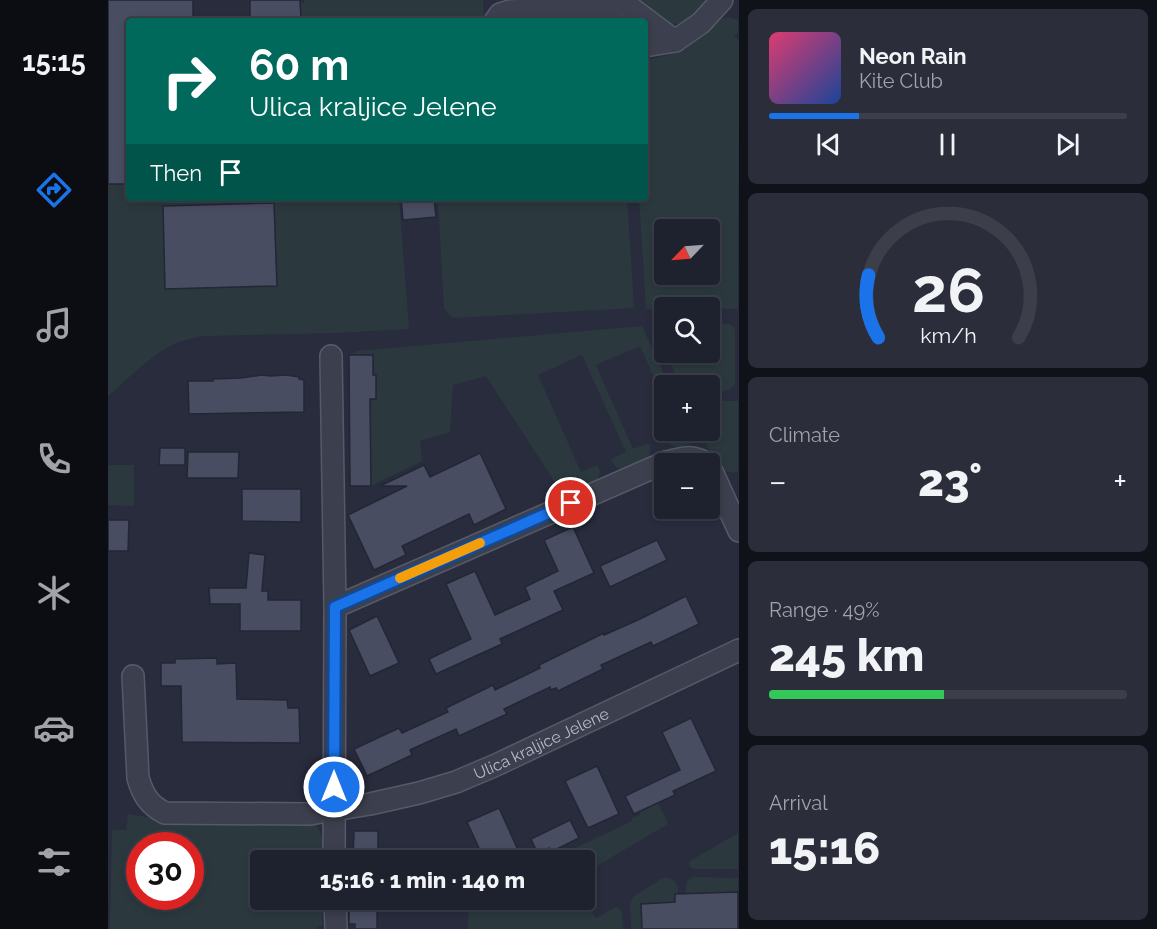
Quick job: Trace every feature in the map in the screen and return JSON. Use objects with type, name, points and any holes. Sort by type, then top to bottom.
[{"type":"street","points":[[648,46],[675,41],[701,23],[722,0]]},
{"type":"street","points":[[497,18],[500,14],[510,11],[627,5],[644,18]]},
{"type":"street","points":[[648,21],[675,41]]},
{"type":"street","points":[[332,356],[335,607],[334,850]]},
{"type":"street","points":[[335,607],[654,467]]},
{"type":"street","points":[[720,490],[738,531]]},
{"type":"street","name":"Ulica kraljice Jelene","points":[[134,676],[138,778],[147,801],[155,808],[165,813],[310,814],[380,802],[456,782],[738,650]]},
{"type":"street","points":[[335,910],[336,929]]},
{"type":"shaded area","points":[[304,0],[483,0],[484,18],[301,18],[300,3],[304,3]]},
{"type":"shaded area","points":[[640,0],[709,0],[690,19],[674,24],[659,18]]},
{"type":"shaded area","points":[[723,18],[738,20],[738,32],[734,37],[739,41],[738,309],[720,309],[720,297],[654,297],[654,309],[646,309],[639,201],[648,201],[648,60],[680,50],[702,36]]},
{"type":"shaded area","points":[[108,184],[126,184],[126,201],[399,201],[409,329],[192,338],[172,345],[155,355],[108,396]]},
{"type":"shaded area","points":[[438,201],[627,201],[634,308],[453,318],[444,309]]},
{"type":"shaded area","points":[[720,324],[729,324],[734,327],[735,384],[730,389],[720,391],[720,375],[676,375],[670,363],[720,363]]},
{"type":"shaded area","points":[[642,326],[654,352],[654,363],[659,363],[664,375],[654,375],[654,378],[640,346],[596,365],[633,449],[649,443],[649,458],[622,470],[613,463],[611,459],[626,452],[582,355],[538,375],[581,472],[597,465],[600,471],[598,481],[565,498],[486,376],[453,385],[450,432],[420,441],[422,461],[371,486],[370,399],[376,399],[376,375],[373,375],[372,355],[349,355],[357,351]]},
{"type":"shaded area","points":[[720,401],[738,401],[738,473],[720,469],[720,453],[710,453],[705,441],[720,441]]},
{"type":"shaded area","points":[[666,441],[694,442],[680,447]]},
{"type":"shaded area","points":[[108,465],[134,465],[134,506],[108,505]]},
{"type":"shaded area","points":[[658,803],[668,824],[595,867],[595,850],[571,850],[632,821],[632,818],[640,815],[639,812]]},
{"type":"shaded area","points":[[128,814],[163,820],[312,822],[321,834],[322,850],[250,850],[250,910],[322,910],[322,926],[317,926],[317,929],[110,929],[112,830],[126,830]]},
{"type":"shaded area","points":[[738,833],[738,869],[693,869],[690,867],[690,861]]},
{"type":"shaded area","points":[[666,877],[672,879],[678,887],[675,902],[641,904],[642,929],[631,929],[630,904],[634,896]]},
{"type":"shaded area","points":[[693,877],[738,878],[738,892],[685,894],[687,881]]},
{"type":"shaded area","points":[[616,907],[622,914],[623,929],[468,929],[469,910],[590,910],[596,918]]},
{"type":"building","points":[[108,0],[193,0],[193,18],[126,18],[126,184],[108,184]]},
{"type":"building","points":[[250,0],[300,0],[301,18],[250,18]]},
{"type":"building","points":[[401,201],[434,201],[436,217],[403,220]]},
{"type":"building","points":[[274,203],[277,286],[165,289],[163,206]]},
{"type":"building","points":[[349,355],[373,355],[376,399],[370,399],[371,486],[350,486]]},
{"type":"building","points":[[286,375],[304,380],[304,412],[189,414],[188,381],[213,381],[213,379]]},
{"type":"building","points":[[160,448],[185,448],[185,465],[159,465]]},
{"type":"building","points":[[188,452],[239,452],[238,478],[187,478]]},
{"type":"building","points":[[480,453],[506,509],[474,525],[469,514],[402,546],[406,555],[374,570],[348,515],[407,486],[380,486],[424,465],[430,477]]},
{"type":"building","points":[[242,489],[301,489],[301,522],[242,521]]},
{"type":"building","points":[[108,520],[129,520],[128,551],[108,551]]},
{"type":"building","points":[[573,527],[594,573],[554,591],[563,610],[500,639],[502,644],[436,674],[429,659],[471,639],[446,584],[475,571],[495,615],[530,599],[525,587],[558,571],[544,540]]},
{"type":"building","points":[[657,540],[667,560],[610,587],[600,566]]},
{"type":"building","points":[[249,553],[265,555],[262,591],[268,591],[268,600],[301,600],[301,631],[240,631],[240,604],[210,604],[209,588],[246,588]]},
{"type":"building","points":[[686,596],[699,624],[653,646],[651,642],[601,665],[603,669],[558,691],[556,688],[551,690],[550,687],[504,709],[507,714],[459,736],[456,729],[410,750],[412,755],[367,776],[354,749],[399,728],[402,733],[448,712],[446,708],[493,685],[495,690],[604,633],[604,635],[640,619]]},
{"type":"building","points":[[377,616],[399,663],[370,676],[349,630]]},
{"type":"building","points":[[217,658],[217,664],[236,663],[237,699],[287,700],[288,708],[299,708],[300,743],[182,742],[181,686],[161,686],[161,663],[175,663],[175,659]]},
{"type":"building","points":[[691,718],[716,771],[673,791],[675,795],[634,814],[625,796],[680,770],[662,732]]},
{"type":"building","points":[[597,766],[619,814],[588,828],[565,781]]},
{"type":"building","points":[[499,808],[518,850],[480,850],[467,822]]},
{"type":"building","points":[[570,820],[579,838],[555,850],[549,848],[536,850],[531,839]]},
{"type":"building","points":[[354,831],[378,831],[378,850],[353,850]]},
{"type":"building","points":[[738,892],[738,929],[642,929],[641,904],[675,902],[675,894]]},
{"type":"building","points":[[349,910],[377,910],[377,929],[355,929],[355,924],[349,924]]},
{"type":"slow traffic","points":[[400,578],[480,543]]},
{"type":"route","points":[[334,787],[335,607],[571,503]]}]
